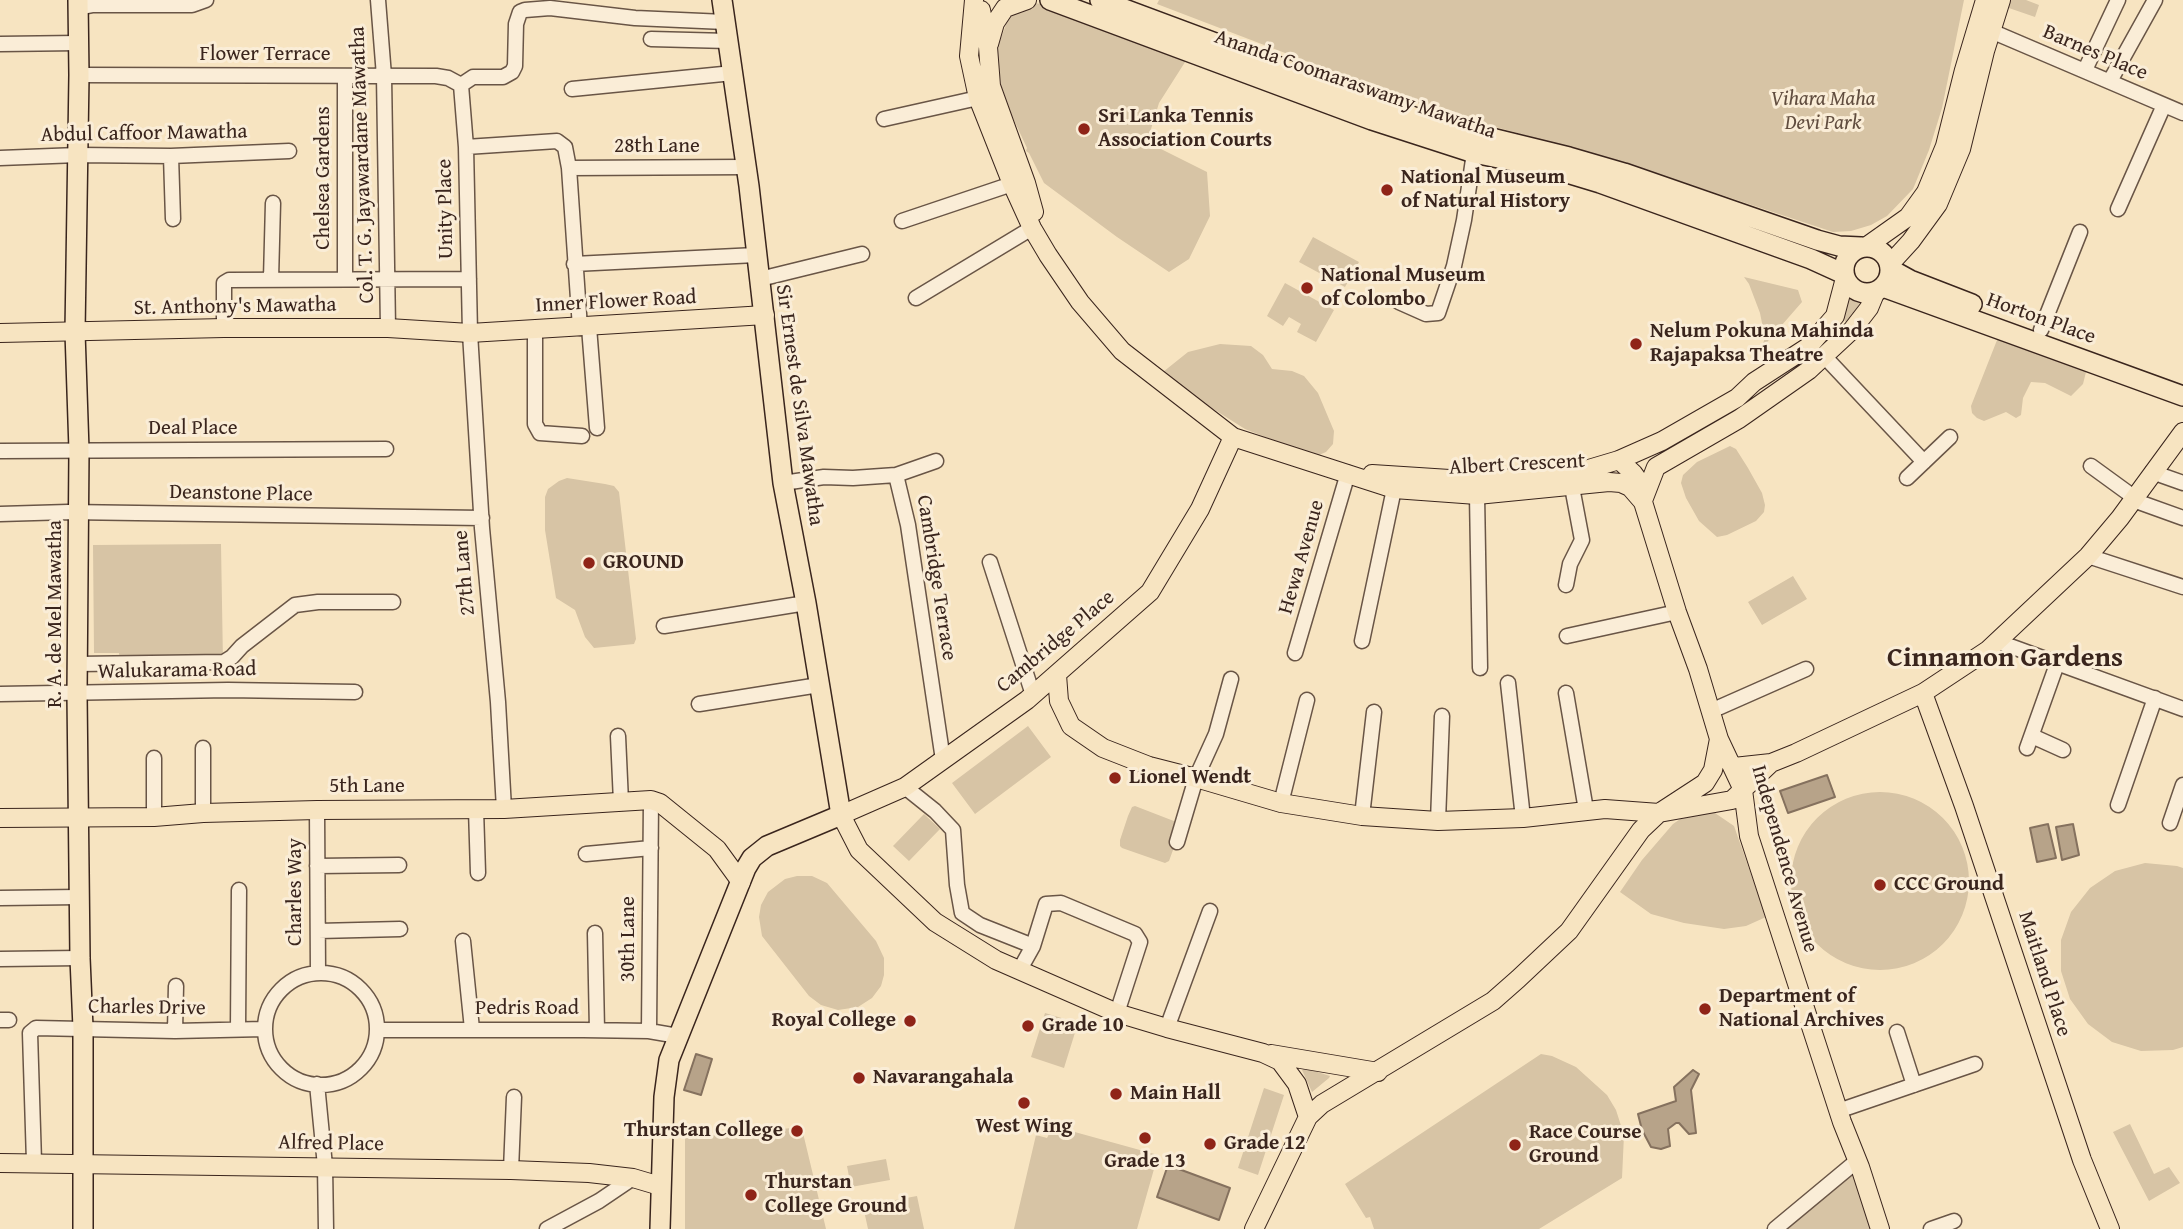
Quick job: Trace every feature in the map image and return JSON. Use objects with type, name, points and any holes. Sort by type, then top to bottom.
[{"type":"highway","name":"Sir Ernest de Silva Mawatha","points":[[722,0],[765,315],[783,483],[841,814]]},
{"type":"highway","name":"Ananda Coomaraswamy Mawatha","points":[[1052,0],[1372,120],[1474,153],[1557,170],[1600,183],[1798,254],[1845,276]]},
{"type":"highway","name":"Ananda Coomaraswamy Mawatha","points":[[1100,0],[1430,123],[1580,160],[1817,240],[1839,246],[1864,247]]},
{"type":"highway","name":"R. A. de Mel Mawatha","points":[[78,4],[75,332],[79,450],[79,897],[83,1028],[83,1229]]},
{"type":"highway","points":[[1864,247],[1882,251],[1885,278],[1861,292],[1849,284],[1845,276],[1846,260],[1855,250],[1864,247]]},
{"type":"highway","name":"Horton Place","points":[[1885,278],[1913,282],[2183,384]]},
{"type":"highway","name":"Horton Place","points":[[1885,278],[2183,397]]},
{"type":"highway","points":[[660,1229],[664,1097],[669,1060],[746,868],[758,853],[768,846],[841,814]]},
{"type":"main road","points":[[962,0],[969,56],[978,98],[1012,184],[1042,246]]},
{"type":"main road","points":[[969,56],[974,0]]},
{"type":"main road","points":[[980,0],[991,86],[1026,183],[1042,246]]},
{"type":"main road","points":[[988,47],[995,23],[1005,8],[1027,0]]},
{"type":"main road","points":[[1039,0],[1052,0]]},
{"type":"main road","points":[[1964,70],[1964,47],[1973,0]]},
{"type":"main road","points":[[1864,247],[1908,217],[1926,192],[1945,146],[1985,0]]},
{"type":"main road","points":[[1643,502],[1656,467],[1739,419],[1825,357],[1861,319],[1885,278],[1938,204],[1961,149],[2001,0]]},
{"type":"main road","name":"Albert Crescent","points":[[1042,246],[1080,302],[1122,351],[1233,438],[1290,458],[1348,473],[1465,480],[1546,477],[1582,471],[1647,448],[1737,398],[1754,382],[1808,347],[1835,316],[1845,276]]},
{"type":"main road","name":"Inner Flower Road","points":[[470,332],[765,315]]},
{"type":"main road","name":"St. Anthony's Mawatha","points":[[0,333],[224,328],[388,328],[470,332]]},
{"type":"main road","points":[[1734,767],[1771,763],[1923,693],[1998,642],[2088,556],[2152,472],[2176,446],[2183,418]]},
{"type":"main road","name":"Cambridge Place","points":[[841,814],[905,787],[943,760],[1033,695],[1150,592],[1200,509],[1233,438]]},
{"type":"main road","points":[[1647,448],[1647,460],[1656,467]]},
{"type":"main road","name":"Independence Avenue","points":[[1619,460],[1641,485],[1643,502],[1677,612],[1719,739],[1743,790],[1749,836],[1880,1229]]},
{"type":"main road","name":"Albert Crescent","points":[[1348,473],[1394,489],[1477,495],[1621,483],[1630,487],[1643,502]]},
{"type":"main road","points":[[1498,493],[1512,478]]},
{"type":"main road","points":[[1057,675],[1059,701],[1070,726],[1103,748],[1149,766],[1281,803],[1362,816],[1405,821],[1438,821],[1523,818],[1605,809],[1659,813],[1732,800],[1771,763]]},
{"type":"main road","name":"Maitland Place","points":[[1923,693],[1964,806],[2081,1160],[2110,1229]]},
{"type":"main road","points":[[1254,1229],[1308,1117],[1322,1104],[1493,1001],[1518,979],[1569,932],[1641,830],[1659,813],[1705,783],[1713,770],[1719,739]]},
{"type":"main road","points":[[651,800],[660,803],[717,849],[741,881]]},
{"type":"main road","name":"5th Lane","points":[[0,818],[79,819],[317,810],[504,809],[651,800]]},
{"type":"main road","points":[[841,814],[859,850],[935,922],[996,960],[1117,1013],[1167,1028],[1263,1053],[1378,1072]]},
{"type":"main road","points":[[717,849],[735,853],[758,853]]},
{"type":"main road","points":[[1263,1053],[1280,1061],[1289,1070],[1297,1084],[1308,1117]]},
{"type":"main road","points":[[633,1178],[661,1157]]},
{"type":"main road","name":"Alfred Place","points":[[0,1163],[511,1170],[589,1173],[633,1178],[660,1186]]},
{"type":"street","points":[[78,4],[192,5],[206,0]]},
{"type":"street","name":"Col. T. G. Jayawardane Mawatha","points":[[378,0],[384,76],[388,328]]},
{"type":"street","points":[[2085,71],[2118,0]]},
{"type":"street","points":[[2110,81],[2155,0]]},
{"type":"street","name":"Flower Terrace","points":[[79,75],[436,76],[448,78],[461,85],[473,77],[503,77],[512,72],[516,24],[520,12],[551,8],[726,32]]},
{"type":"street","points":[[651,39],[726,32]]},
{"type":"street","name":"Barnes Place","points":[[1991,32],[2183,113]]},
{"type":"street","points":[[0,44],[78,43]]},
{"type":"street","points":[[572,89],[733,73]]},
{"type":"street","name":"Chelsea Gardens","points":[[345,77],[345,279]]},
{"type":"street","name":"Unity Place","points":[[461,85],[466,147],[470,332]]},
{"type":"street","points":[[884,119],[978,98]]},
{"type":"street","points":[[2118,209],[2164,105]]},
{"type":"street","points":[[466,147],[557,141],[565,146],[569,168],[574,264],[597,428]]},
{"type":"street","name":"Abdul Caffoor Mawatha","points":[[0,158],[289,152]]},
{"type":"street","points":[[1399,302],[1426,314],[1438,313],[1454,266],[1474,153]]},
{"type":"street","points":[[171,156],[173,219]]},
{"type":"street","name":"28th Lane","points":[[569,168],[745,167]]},
{"type":"street","points":[[902,221],[1012,184]]},
{"type":"street","points":[[271,279],[273,203]]},
{"type":"street","points":[[916,298],[1032,228]]},
{"type":"street","points":[[2041,330],[2080,232]]},
{"type":"street","points":[[760,279],[862,254]]},
{"type":"street","points":[[574,264],[756,255]]},
{"type":"street","points":[[224,328],[224,283],[229,280],[469,279]]},
{"type":"street","points":[[535,329],[535,424],[540,433],[582,436]]},
{"type":"street","name":"27th Lane","points":[[470,332],[504,809]]},
{"type":"street","points":[[1825,357],[1924,462]]},
{"type":"street","points":[[1907,478],[1950,437]]},
{"type":"street","name":"Deal Place","points":[[0,451],[386,449]]},
{"type":"street","points":[[896,475],[936,461]]},
{"type":"street","points":[[2091,466],[2134,499],[2183,518]]},
{"type":"street","points":[[2152,472],[2183,483]]},
{"type":"street","name":"Hewa Avenue","points":[[1295,653],[1348,473]]},
{"type":"street","name":"Cambridge Terrace","points":[[783,483],[824,477],[896,475],[908,525],[943,760]]},
{"type":"street","points":[[1566,585],[1570,564],[1582,540],[1572,487]]},
{"type":"street","points":[[1362,641],[1394,489]]},
{"type":"street","points":[[1477,495],[1480,668]]},
{"type":"street","name":"Deanstone Place","points":[[0,514],[482,518]]},
{"type":"street","points":[[2088,556],[2183,587]]},
{"type":"street","points":[[990,562],[1033,695]]},
{"type":"street","points":[[78,664],[223,662],[295,605],[318,602],[393,602]]},
{"type":"street","points":[[664,626],[806,603]]},
{"type":"street","points":[[1567,636],[1677,612]]},
{"type":"street","points":[[1998,642],[2183,709]]},
{"type":"street","points":[[2057,664],[2029,742],[2063,750]]},
{"type":"street","points":[[1711,711],[1806,669]]},
{"type":"street","points":[[1177,842],[1196,778],[1216,734],[1231,678]]},
{"type":"street","points":[[1508,683],[1523,818]]},
{"type":"street","points":[[699,704],[819,685]]},
{"type":"street","name":"Walukarama Road","points":[[0,694],[228,690],[355,692]]},
{"type":"street","points":[[1566,693],[1586,810]]},
{"type":"street","points":[[2118,805],[2154,698]]},
{"type":"street","points":[[1281,803],[1307,699]]},
{"type":"street","points":[[1362,816],[1374,712]]},
{"type":"street","points":[[1438,821],[1441,716]]},
{"type":"street","points":[[618,736],[621,802]]},
{"type":"street","points":[[203,748],[203,813]]},
{"type":"street","points":[[154,758],[154,817]]},
{"type":"street","points":[[2170,823],[2183,785]]},
{"type":"street","points":[[905,787],[935,811],[953,830],[962,913],[980,925],[1033,946]]},
{"type":"street","name":"30th Lane","points":[[649,1031],[651,800]]},
{"type":"street","points":[[476,809],[478,873]]},
{"type":"street","name":"Charles Way","points":[[317,810],[318,973]]},
{"type":"street","points":[[586,854],[650,848]]},
{"type":"street","points":[[317,866],[399,865]]},
{"type":"street","points":[[238,1028],[239,890]]},
{"type":"street","points":[[0,898],[79,897]]},
{"type":"street","points":[[1019,971],[1033,946],[1046,904],[1061,903],[1135,934],[1140,943],[1117,1013]]},
{"type":"street","points":[[1167,1028],[1210,911]]},
{"type":"street","points":[[318,931],[400,929]]},
{"type":"street","points":[[595,933],[597,1030]]},
{"type":"street","points":[[463,941],[472,1029]]},
{"type":"street","points":[[0,959],[80,958]]},
{"type":"street","points":[[318,973],[336,975],[353,983],[366,996],[374,1012],[377,1030],[371,1053],[356,1072],[343,1080],[327,1084],[309,1083],[291,1076],[277,1064],[268,1048],[264,1030],[274,997],[286,985],[301,976],[318,973]]},
{"type":"street","points":[[175,1031],[176,986]]},
{"type":"street","name":"Charles Drive","points":[[34,1162],[30,1032],[43,1026],[175,1031],[238,1028],[264,1030]]},
{"type":"street","name":"Pedris Road","points":[[377,1030],[649,1031],[678,1036]]},
{"type":"street","points":[[1897,1032],[1914,1085]]},
{"type":"street","points":[[1839,1111],[1975,1064]]},
{"type":"street","points":[[317,1084],[325,1166],[326,1229]]},
{"type":"street","points":[[511,1170],[514,1097]]},
{"type":"street","points":[[1775,1229],[1857,1160]]},
{"type":"street","points":[[547,1229],[599,1201],[633,1178]]},
{"type":"street","points":[[1931,1229],[1954,1221]]},
{"type":"green space","name":"Vihara Maha Devi Park","points":[[1159,0],[1964,0],[1942,108],[1913,189],[1887,216],[1871,225],[1851,231],[1833,232],[1610,158],[1473,121],[1408,100],[1157,4]]},
{"type":"green space","points":[[2009,0],[2026,0],[2039,5],[2035,17],[2006,7]]},
{"type":"green space","name":"Sri Lanka Tennis Association Courts","points":[[1031,2],[1058,8],[1187,59],[1159,103],[1147,142],[1207,172],[1210,216],[1189,259],[1169,272],[1044,183],[1026,151],[1001,85],[997,48],[1011,12]]},
{"type":"green space","points":[[1313,237],[1359,262],[1345,287],[1299,262]]},
{"type":"green space","points":[[1744,277],[1798,290],[1802,302],[1761,349],[1765,338],[1760,313]]},
{"type":"green space","points":[[1285,283],[1334,310],[1316,342],[1297,332],[1301,324],[1289,317],[1283,326],[1267,316]]},
{"type":"green space","points":[[1848,298],[1860,303],[1847,323],[1841,317]]},
{"type":"green space","points":[[2001,330],[2088,364],[2083,384],[2071,396],[2045,383],[2031,382],[2023,398],[2021,415],[2016,418],[2006,412],[1984,421],[1977,418],[1972,413],[1971,406]]},
{"type":"green space","points":[[1220,344],[1251,346],[1263,355],[1272,369],[1292,371],[1304,376],[1318,393],[1334,431],[1333,444],[1326,452],[1319,455],[1245,429],[1196,398],[1163,372],[1188,352]]},
{"type":"green space","points":[[1730,446],[1736,449],[1762,493],[1764,512],[1756,521],[1717,537],[1699,521],[1681,483],[1683,475],[1697,462]]},
{"type":"green space","name":"GROUND","points":[[567,478],[614,486],[619,492],[636,639],[634,644],[594,648],[585,637],[575,610],[556,598],[545,530],[545,497],[548,489]]},
{"type":"green space","points":[[221,544],[223,663],[120,664],[119,653],[94,653],[93,545]]},
{"type":"green space","points":[[1793,576],[1807,599],[1762,625],[1748,602]]},
{"type":"green space","points":[[1028,726],[1051,757],[975,814],[952,783]]},
{"type":"green space","name":"CCC Ground","points":[[1880,792],[1914,799],[1943,818],[1962,847],[1969,881],[1962,915],[1943,944],[1914,963],[1880,970],[1846,963],[1817,944],[1798,915],[1791,881],[1798,847],[1817,818],[1846,799]]},
{"type":"green space","points":[[1135,806],[1179,823],[1169,861],[1165,863],[1120,846],[1128,816]]},
{"type":"green space","points":[[1701,810],[1715,813],[1734,826],[1766,917],[1746,926],[1724,929],[1684,923],[1651,914],[1620,892],[1642,860],[1673,824],[1689,813]]},
{"type":"green space","points":[[924,814],[940,829],[909,861],[893,846]]},
{"type":"green space","points":[[2145,863],[2183,868],[2183,1047],[2173,1050],[2141,1051],[2112,1042],[2088,1024],[2070,999],[2061,971],[2061,940],[2071,912],[2090,888],[2115,871]]},
{"type":"green space","points":[[812,876],[827,883],[876,941],[884,958],[881,986],[872,998],[858,1007],[838,1010],[821,1005],[809,996],[762,936],[759,917],[761,905],[768,892],[785,879]]},
{"type":"green space","points":[[1045,1013],[1078,1023],[1064,1068],[1031,1057]]},
{"type":"green space","name":"Race Course Ground","points":[[1541,1054],[1576,1067],[1607,1095],[1616,1110],[1624,1135],[1622,1178],[1539,1229],[1374,1229],[1370,1217],[1366,1218],[1345,1184]]},
{"type":"green space","points":[[1305,1068],[1330,1076],[1312,1092],[1302,1070]]},
{"type":"green space","points":[[1264,1088],[1284,1095],[1258,1175],[1238,1168]]},
{"type":"green space","points":[[2130,1124],[2154,1174],[2169,1167],[2180,1183],[2149,1201],[2113,1132]]},
{"type":"green space","points":[[1053,1126],[1158,1155],[1137,1229],[1014,1229],[1036,1135],[1047,1138]]},
{"type":"green space","name":"Thurstan College Ground","points":[[792,1128],[803,1133],[826,1229],[685,1229],[685,1138]]},
{"type":"green space","points":[[886,1159],[890,1180],[851,1187],[847,1166]]},
{"type":"green space","points":[[1852,1168],[1872,1229],[1769,1229]]},
{"type":"green space","points":[[917,1196],[924,1229],[868,1229],[863,1206]]},
{"type":"shaded area","points":[[1827,775],[1835,797],[1788,813],[1780,791]]},
{"type":"shaded area","points":[[2048,824],[2056,858],[2037,862],[2030,828]]},
{"type":"shaded area","points":[[2073,824],[2079,855],[2062,860],[2056,827]]},
{"type":"shaded area","points":[[696,1054],[712,1059],[701,1095],[684,1090]]},
{"type":"shaded area","points":[[1693,1070],[1699,1074],[1691,1090],[1696,1133],[1689,1134],[1676,1123],[1668,1129],[1670,1146],[1661,1149],[1651,1147],[1642,1130],[1638,1114],[1676,1101],[1674,1087]]},
{"type":"shaded area","points":[[1168,1165],[1230,1188],[1219,1220],[1157,1197]]},
{"type":"place","name":"Sri Lanka Tennis Association Courts","points":[[1084,129]]},
{"type":"place","name":"National Museum of Natural History","points":[[1387,190]]},
{"type":"place","name":"National Museum of Colombo","points":[[1307,288]]},
{"type":"place","name":"Nelum Pokuna Mahinda Rajapaksa Theatre","points":[[1636,344]]},
{"type":"place","name":"GROUND","points":[[589,563]]},
{"type":"place","name":"Lionel Wendt","points":[[1115,778]]},
{"type":"place","name":"CCC Ground","points":[[1880,885]]},
{"type":"place","name":"Department of National Archives","points":[[1705,1009]]},
{"type":"place","name":"Royal College","points":[[910,1021]]},
{"type":"place","name":"Grade 10","points":[[1028,1026]]},
{"type":"place","name":"Navarangahala","points":[[859,1078]]},
{"type":"place","name":"Main Hall","points":[[1116,1094]]},
{"type":"place","name":"West Wing","points":[[1024,1103]]},
{"type":"place","name":"Thurstan College","points":[[797,1131]]},
{"type":"place","name":"Grade 13","points":[[1145,1138]]},
{"type":"place","name":"Grade 12","points":[[1210,1144]]},
{"type":"place","name":"Race Course Ground","points":[[1515,1145]]},
{"type":"place","name":"Thurstan College Ground","points":[[751,1195]]},
{"type":"district","name":"Cinnamon Gardens","points":[[2005,659]]}]
